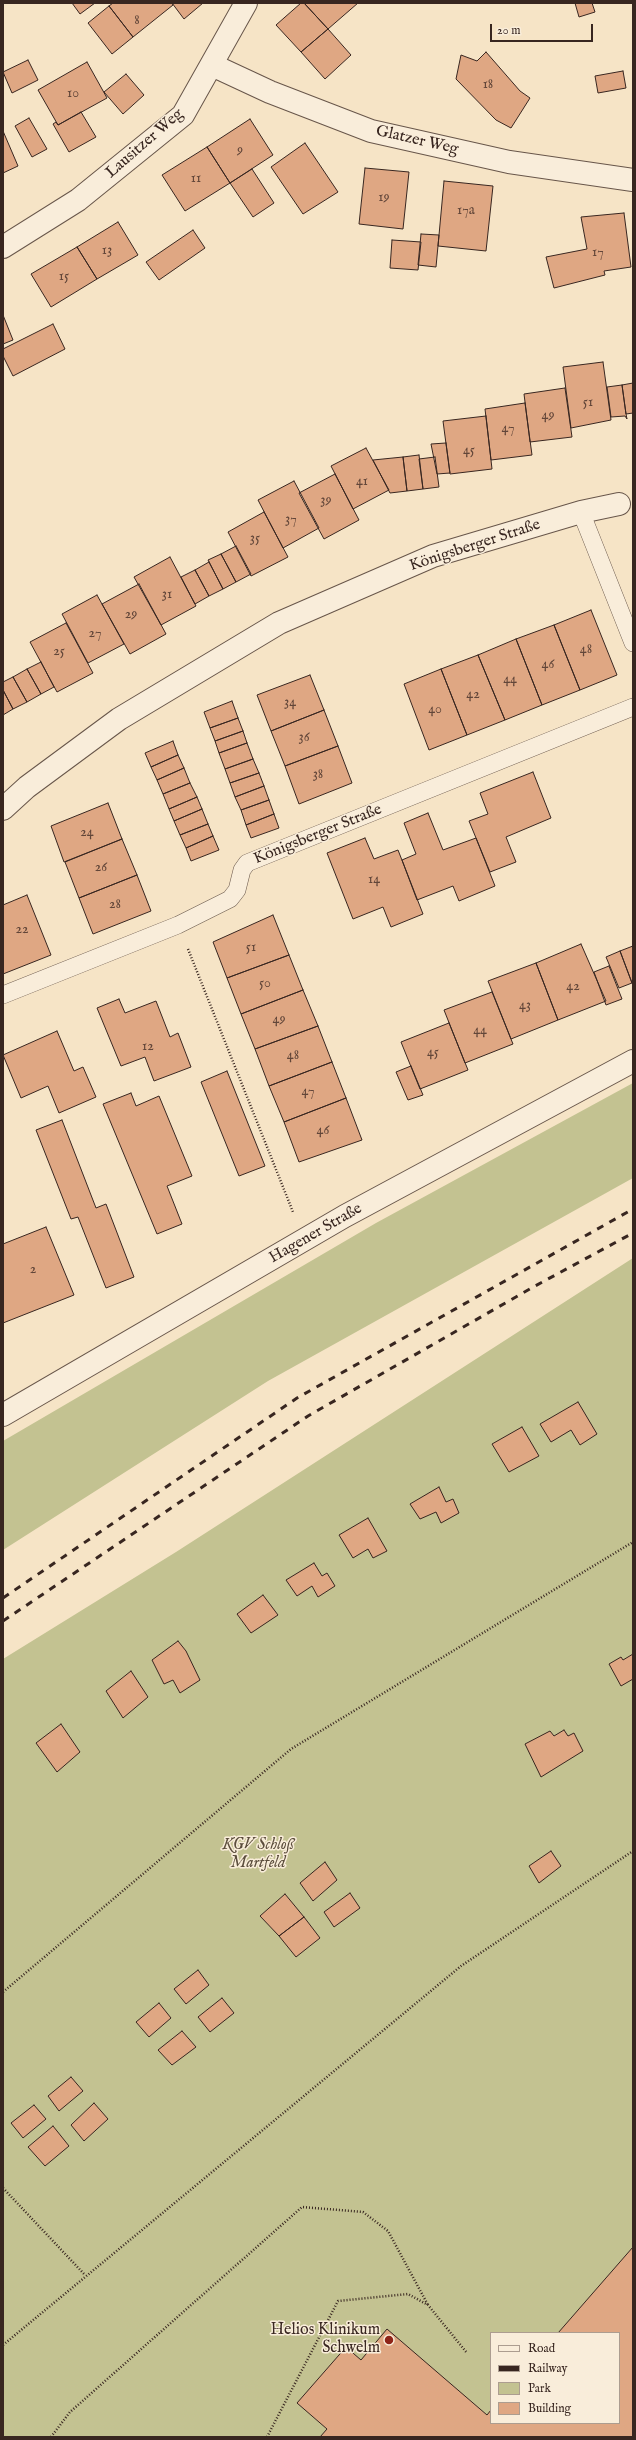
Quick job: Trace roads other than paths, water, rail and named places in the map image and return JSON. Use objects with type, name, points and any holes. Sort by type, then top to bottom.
[{"type":"street","name":"Lausitzer Weg","points":[[3,247],[78,200],[183,115],[246,3]]},
{"type":"street","name":"Glatzer Weg","points":[[212,65],[270,92],[371,131],[509,162],[633,180]]},
{"type":"street","name":"Königsberger Straße","points":[[3,809],[27,787],[120,719],[279,623],[434,556],[581,512],[620,504]]},
{"type":"street","name":"Hagener Straße","points":[[3,1415],[345,1216],[633,1061]]},
{"type":"lane","points":[[581,512],[633,643]]},
{"type":"lane","name":"Königsberger Straße","points":[[3,995],[178,925],[230,899],[237,890],[242,870],[247,863],[633,707]]},
{"type":"railway","points":[[3,1598],[297,1398],[633,1209]]},
{"type":"railway","points":[[3,1621],[308,1416],[535,1286],[633,1233]]},
{"type":"place","name":"Helios Klinikum Schwelm","points":[[389,2340]]},
{"type":"park label","name":"KGV Schloß Martfeld","points":[[258,1855]]}]
